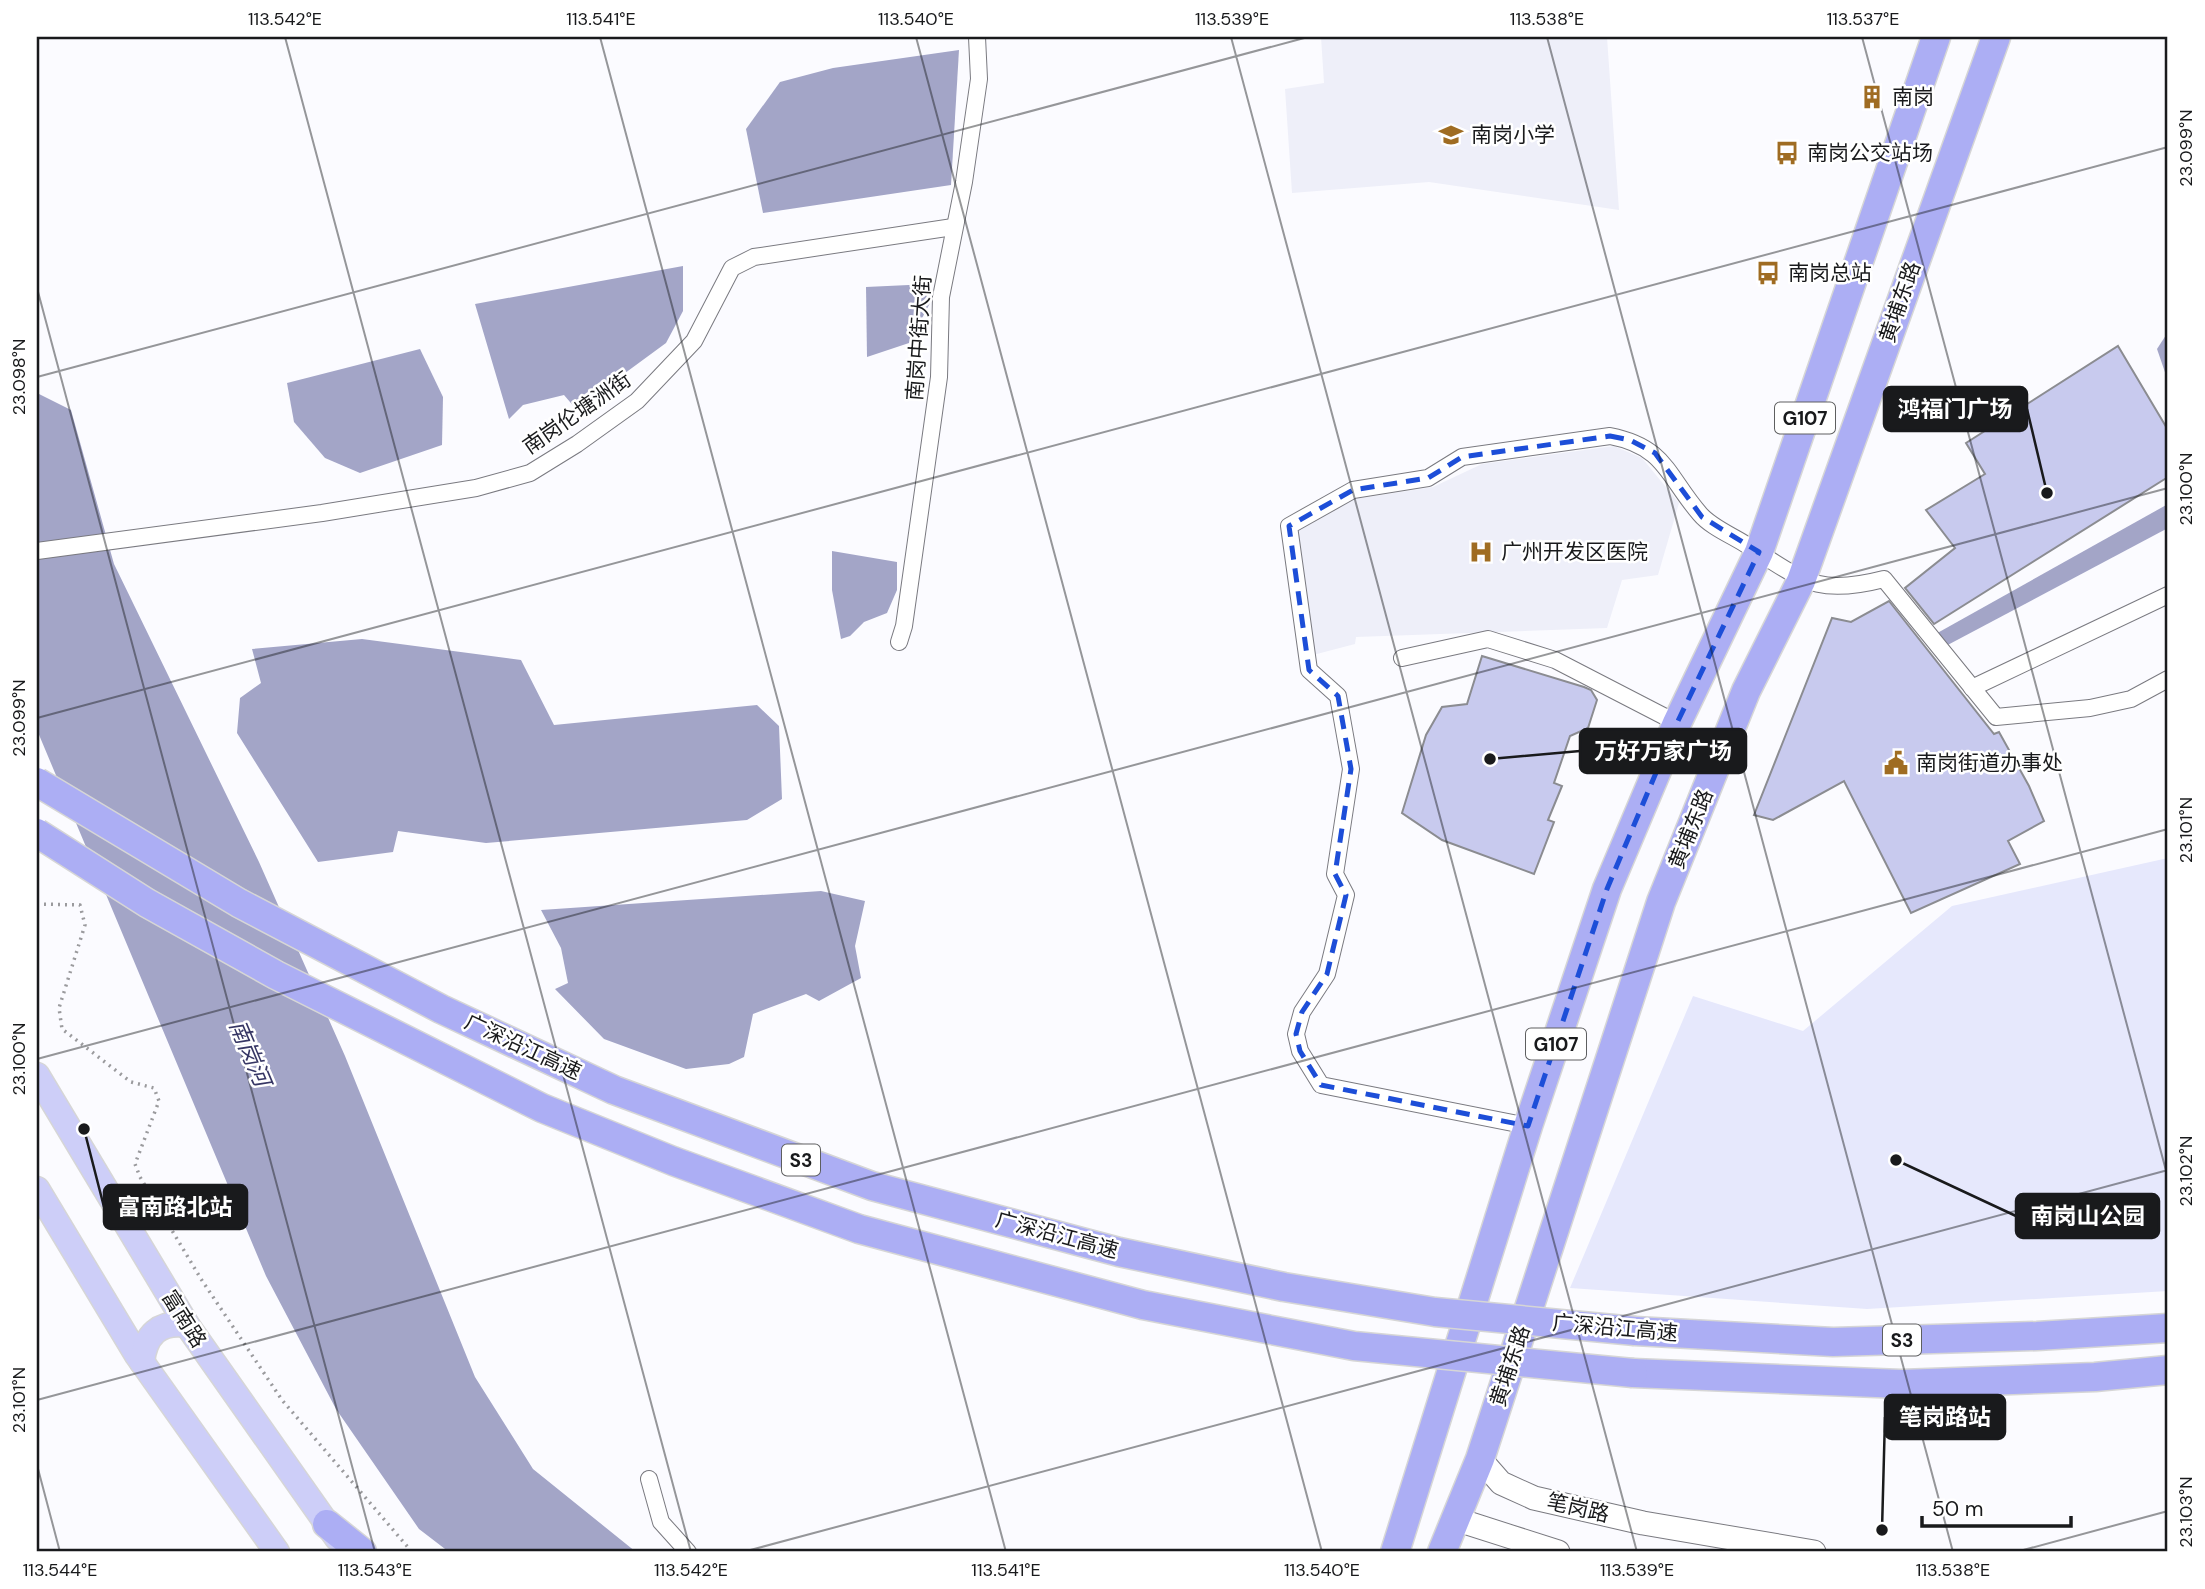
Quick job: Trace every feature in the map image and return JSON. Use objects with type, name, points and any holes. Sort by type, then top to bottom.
[{"type":"highway","name":"G107","points":[[1395,1552],[1528,1126],[1607,889],[1677,723],[1759,552],[1936,37]]},
{"type":"highway","name":"黄埔东路","points":[[1442,1552],[1480,1459],[1661,902],[1746,691],[1801,581],[1996,37]]},
{"type":"highway","name":"广深沿江高速","points":[[37,782],[240,903],[441,1009],[614,1090],[873,1186],[1119,1252],[1284,1287],[1435,1312],[1635,1331],[1833,1342],[2037,1336],[2168,1328]]},
{"type":"highway","name":"广深沿江高速","points":[[37,833],[147,903],[276,975],[542,1108],[673,1161],[859,1228],[1143,1305],[1354,1346],[1633,1373],[1901,1384],[2095,1377],[2168,1370]]},
{"type":"highway","points":[[327,1524],[362,1552]]},
{"type":"main road","name":"富南路","points":[[37,1075],[187,1325],[347,1552]]},
{"type":"main road","points":[[37,1189],[142,1362],[277,1552]]},
{"type":"main road","points":[[142,1362],[144,1346],[158,1328],[172,1323],[187,1325]]},
{"type":"street","name":"南岗中街大街","points":[[899,642],[904,626],[939,376],[941,297],[964,182],[979,79],[976,37]]},
{"type":"street","name":"南岗伦塘洲街","points":[[37,551],[475,488],[530,473],[638,401],[694,341],[733,268],[754,257],[953,227]]},
{"type":"street","points":[[1528,1126],[1321,1085],[1300,1051],[1296,1034],[1302,1012],[1327,974],[1346,895],[1335,874],[1351,769],[1338,696],[1309,670],[1289,526],[1353,490],[1428,478],[1462,457],[1610,436],[1630,440],[1655,453],[1702,517],[1801,581],[1849,588],[1884,579],[1996,717],[2090,708],[2131,699],[2168,679]]},
{"type":"street","points":[[1972,688],[2168,596]]},
{"type":"street","points":[[1402,657],[1488,639],[1556,660],[1677,723]]},
{"type":"street","name":"笔岗路","points":[[1480,1459],[1500,1483],[1534,1498],[1643,1523],[1814,1552]]},
{"type":"street","points":[[649,1479],[661,1522],[688,1552]]},
{"type":"street","points":[[1455,1519],[1558,1552]]},
{"type":"path","points":[[37,904],[80,905],[85,925],[59,1008],[62,1029],[131,1082],[154,1088],[159,1101],[135,1164],[140,1177],[201,1279],[282,1400],[412,1552]]},
{"type":"highlighted area","points":[[1610,436],[1630,440],[1655,453],[1702,517],[1759,552],[1677,723],[1607,889],[1528,1126],[1321,1085],[1300,1051],[1296,1034],[1302,1012],[1327,974],[1346,895],[1335,874],[1351,769],[1338,696],[1309,670],[1289,526],[1353,490],[1428,478],[1462,457]]},
{"type":"shaded area","name":"南岗小学","points":[[1321,37],[1607,37],[1619,210],[1429,182],[1292,193],[1285,89],[1324,83]]},
{"type":"shaded area","name":"广州开发区医院","points":[[1614,446],[1642,458],[1679,503],[1658,575],[1622,580],[1607,628],[1356,637],[1355,644],[1313,655],[1294,529],[1348,500],[1433,487],[1482,464]]},
{"type":"shaded area","points":[[2168,858],[2168,1291],[1867,1309],[1570,1288],[1693,996],[1803,1031],[1952,906]]},
{"type":"water","points":[[959,50],[951,185],[763,213],[746,129],[780,82],[833,68]]},
{"type":"water","points":[[683,266],[683,311],[666,343],[576,409],[564,395],[523,405],[509,419],[475,304]]},
{"type":"water","points":[[930,284],[930,303],[909,343],[867,357],[866,287]]},
{"type":"water","points":[[2168,332],[2168,381],[2157,349]]},
{"type":"water","points":[[420,349],[443,397],[442,445],[360,473],[325,458],[294,422],[287,383]]},
{"type":"water","name":"南岗河","points":[[37,393],[71,410],[114,564],[259,862],[345,1056],[475,1377],[533,1469],[636,1552],[449,1552],[419,1529],[336,1409],[266,1276],[37,730]]},
{"type":"water","points":[[2168,504],[2168,528],[1942,648],[1932,636]]},
{"type":"water","points":[[832,551],[897,562],[897,590],[887,613],[864,622],[850,636],[841,639],[832,590]]},
{"type":"water","points":[[362,639],[521,660],[554,725],[757,705],[779,726],[782,799],[747,820],[486,843],[398,831],[393,852],[318,862],[237,733],[240,698],[261,683],[252,649]]},
{"type":"water","points":[[821,891],[865,901],[855,946],[861,978],[819,1001],[806,994],[753,1014],[744,1057],[729,1064],[686,1069],[604,1039],[555,989],[568,983],[561,948],[541,910]]},
{"type":"building","points":[[2118,346],[2168,430],[2168,477],[1934,624],[1905,588],[1955,548],[1926,510],[1985,474],[1966,443]]},
{"type":"building","name":"南岗街道办事处","points":[[1889,601],[1994,734],[1999,732],[2029,786],[2044,821],[2008,841],[2020,864],[1911,913],[1844,781],[1773,820],[1754,815],[1832,618],[1851,622]]},
{"type":"building","points":[[1482,656],[1584,687],[1591,690],[1597,700],[1588,728],[1570,736],[1554,783],[1562,786],[1548,820],[1554,822],[1534,874],[1442,840],[1402,813],[1426,735],[1442,707],[1467,704]]},
{"type":"place","name":"南岗","points":[[1872,97]]},
{"type":"place","name":"南岗小学","points":[[1451,135]]},
{"type":"place","name":"南岗公交站场","points":[[1787,153]]},
{"type":"place","name":"南岗总站","points":[[1768,273]]},
{"type":"place","name":"鸿福门广场","points":[[2047,493]]},
{"type":"place","name":"广州开发区医院","points":[[1481,552]]},
{"type":"place","name":"万好万家广场","points":[[1490,759]]},
{"type":"place","name":"南岗街道办事处","points":[[1896,763]]},
{"type":"place","name":"富南路北站","points":[[84,1129]]},
{"type":"place","name":"南岗山公园","points":[[1896,1160]]},
{"type":"place","name":"笔岗路站","points":[[1882,1530]]}]
